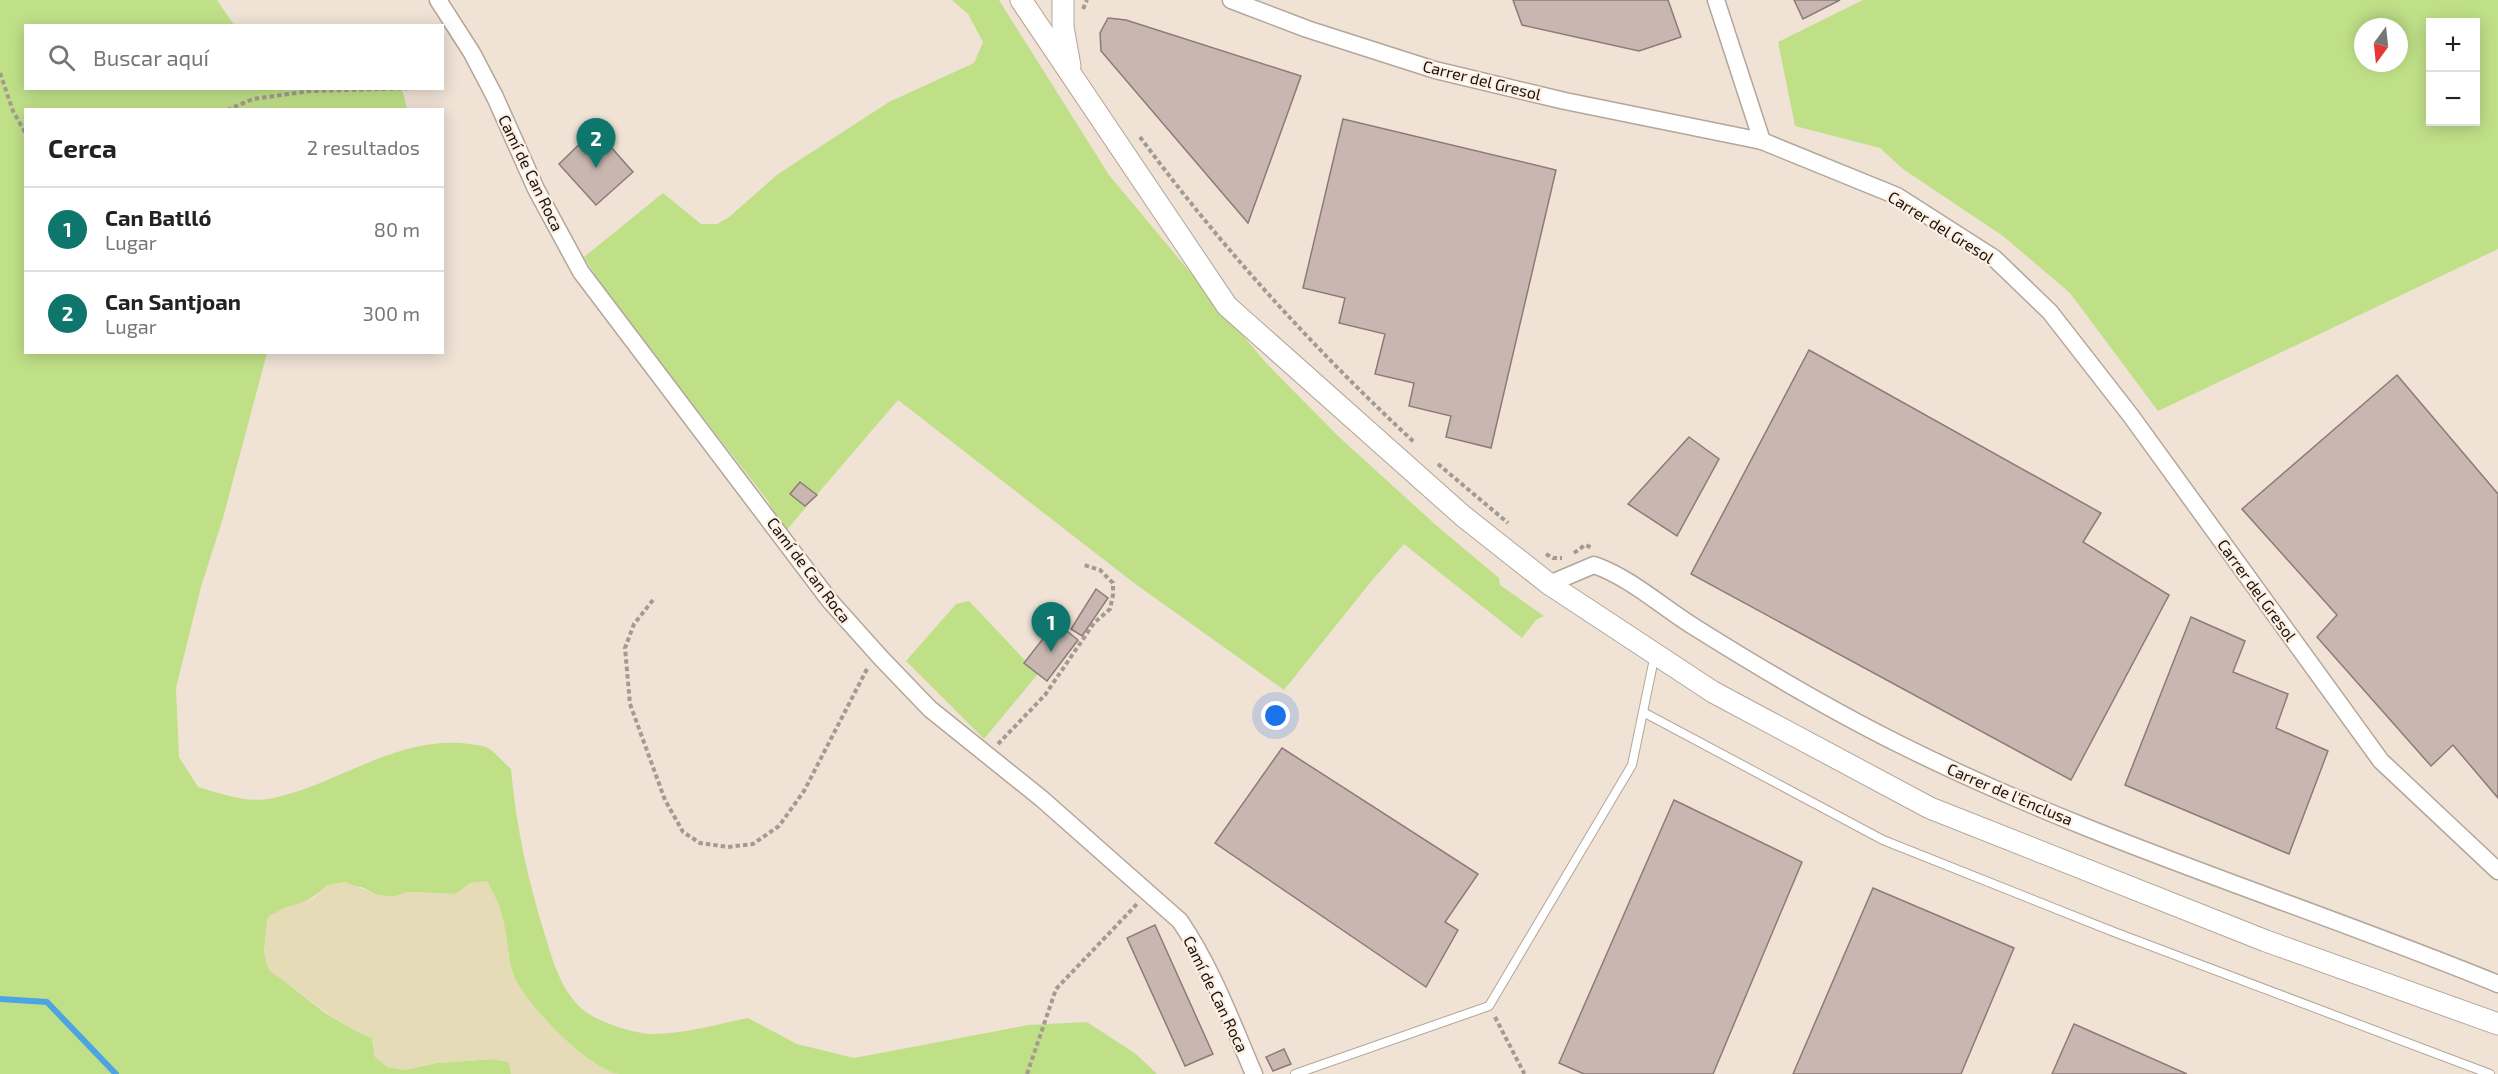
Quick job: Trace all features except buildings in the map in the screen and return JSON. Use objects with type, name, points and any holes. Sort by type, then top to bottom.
[{"type":"street","name":"Camí de Can Roca","points":[[438,0],[472,53],[495,97],[536,189],[581,272],[763,510],[808,573],[880,658],[930,709],[1042,799],[1180,921],[1193,940],[1254,1074]]},
{"type":"street","points":[[1021,0],[1038,0]]},
{"type":"street","points":[[1021,0],[1227,306],[1454,508],[1549,584],[1713,692],[1930,808],[2266,941],[2493,1025]]},
{"type":"street","points":[[1063,0],[1063,27],[1073,78]]},
{"type":"street","name":"Carrer del Gresol","points":[[1232,0],[1307,29],[1435,70],[1565,101],[1762,141],[1897,196],[1994,258],[2050,312],[2131,416],[2381,761],[2498,870]]},
{"type":"street","points":[[1716,0],[1762,141]]},
{"type":"street","name":"Carrer de l'Enclusa","points":[[1549,584],[1594,565],[1614,572],[1677,616],[1779,680],[1901,745],[1997,790],[2498,984]]},
{"type":"lane","points":[[1295,1074],[1489,1006],[1632,765],[1655,653]]},
{"type":"lane","points":[[1643,712],[1883,840],[2114,932],[2490,1074]]},
{"type":"path","points":[[1082,11],[1087,0]]},
{"type":"path","points":[[0,74],[24,130]]},
{"type":"path","points":[[233,108],[253,99],[310,92],[364,90]]},
{"type":"path","points":[[1139,136],[1204,219],[1300,330],[1418,447]]},
{"type":"path","points":[[1435,461],[1509,524]]},
{"type":"path","points":[[1543,551],[1553,558],[1567,557],[1585,545],[1600,552]]},
{"type":"path","points":[[986,754],[1045,695],[1094,623],[1110,609],[1113,584],[1100,570],[1084,566]]},
{"type":"path","points":[[653,600],[634,624],[625,648],[630,704],[665,800],[683,832],[700,843],[728,848],[753,844],[779,826],[804,792],[869,665],[880,658]]},
{"type":"path","points":[[1027,1074],[1056,989],[1148,893]]},
{"type":"path","points":[[1489,1006],[1524,1073],[1527,1074]]},
{"type":"green space","points":[[0,0],[217,0],[233,24],[24,24],[24,90],[402,90],[407,108],[24,108],[24,354],[267,354],[223,518],[201,587],[176,688],[179,757],[198,787],[235,797],[264,800],[299,791],[394,753],[419,746],[444,743],[484,746],[511,769],[519,832],[528,874],[558,974],[574,1000],[595,1018],[625,1029],[665,1034],[748,1018],[797,1044],[854,1058],[1028,1025],[1087,1022],[1136,1054],[1157,1074],[612,1074],[558,1034],[534,1008],[511,969],[503,927],[470,883],[456,894],[408,892],[393,897],[377,895],[362,887],[327,885],[307,900],[268,917],[264,953],[283,980],[325,1013],[372,1038],[375,1057],[404,1070],[437,1063],[492,1059],[509,1062],[511,1074],[0,1074]]},
{"type":"green space","points":[[952,0],[999,0],[1109,175],[1266,363],[1339,437],[1437,526],[1499,578],[1500,585],[1544,616],[1536,620],[1522,638],[1404,544],[1284,690],[1134,583],[898,400],[784,533],[768,501],[606,293],[584,257],[663,193],[701,224],[717,224],[728,218],[778,174],[889,102],[974,63],[983,42],[968,14]]},
{"type":"green space","points":[[1863,0],[2498,0],[2498,249],[2158,411],[2070,293],[2003,236],[1903,169],[1880,148],[1795,126],[1778,42]]},
{"type":"green space","points":[[969,601],[1038,674],[984,739],[906,661],[956,604]]},
{"type":"sand","points":[[487,881],[501,911],[512,970],[522,990],[546,1020],[578,1050],[609,1071],[621,1074],[511,1074],[509,1062],[492,1059],[437,1063],[404,1070],[387,1067],[375,1057],[372,1038],[328,1013],[273,974],[268,968],[265,936],[268,917],[284,908],[315,898],[327,885],[345,882],[377,895],[393,897],[408,892],[456,894],[470,883]]},
{"type":"waterway","points":[[0,999],[47,1002],[116,1074]]},
{"type":"place","name":"Can Santjoan","points":[[596,168]]},
{"type":"place","name":"Can Batlló","points":[[1051,652]]}]
